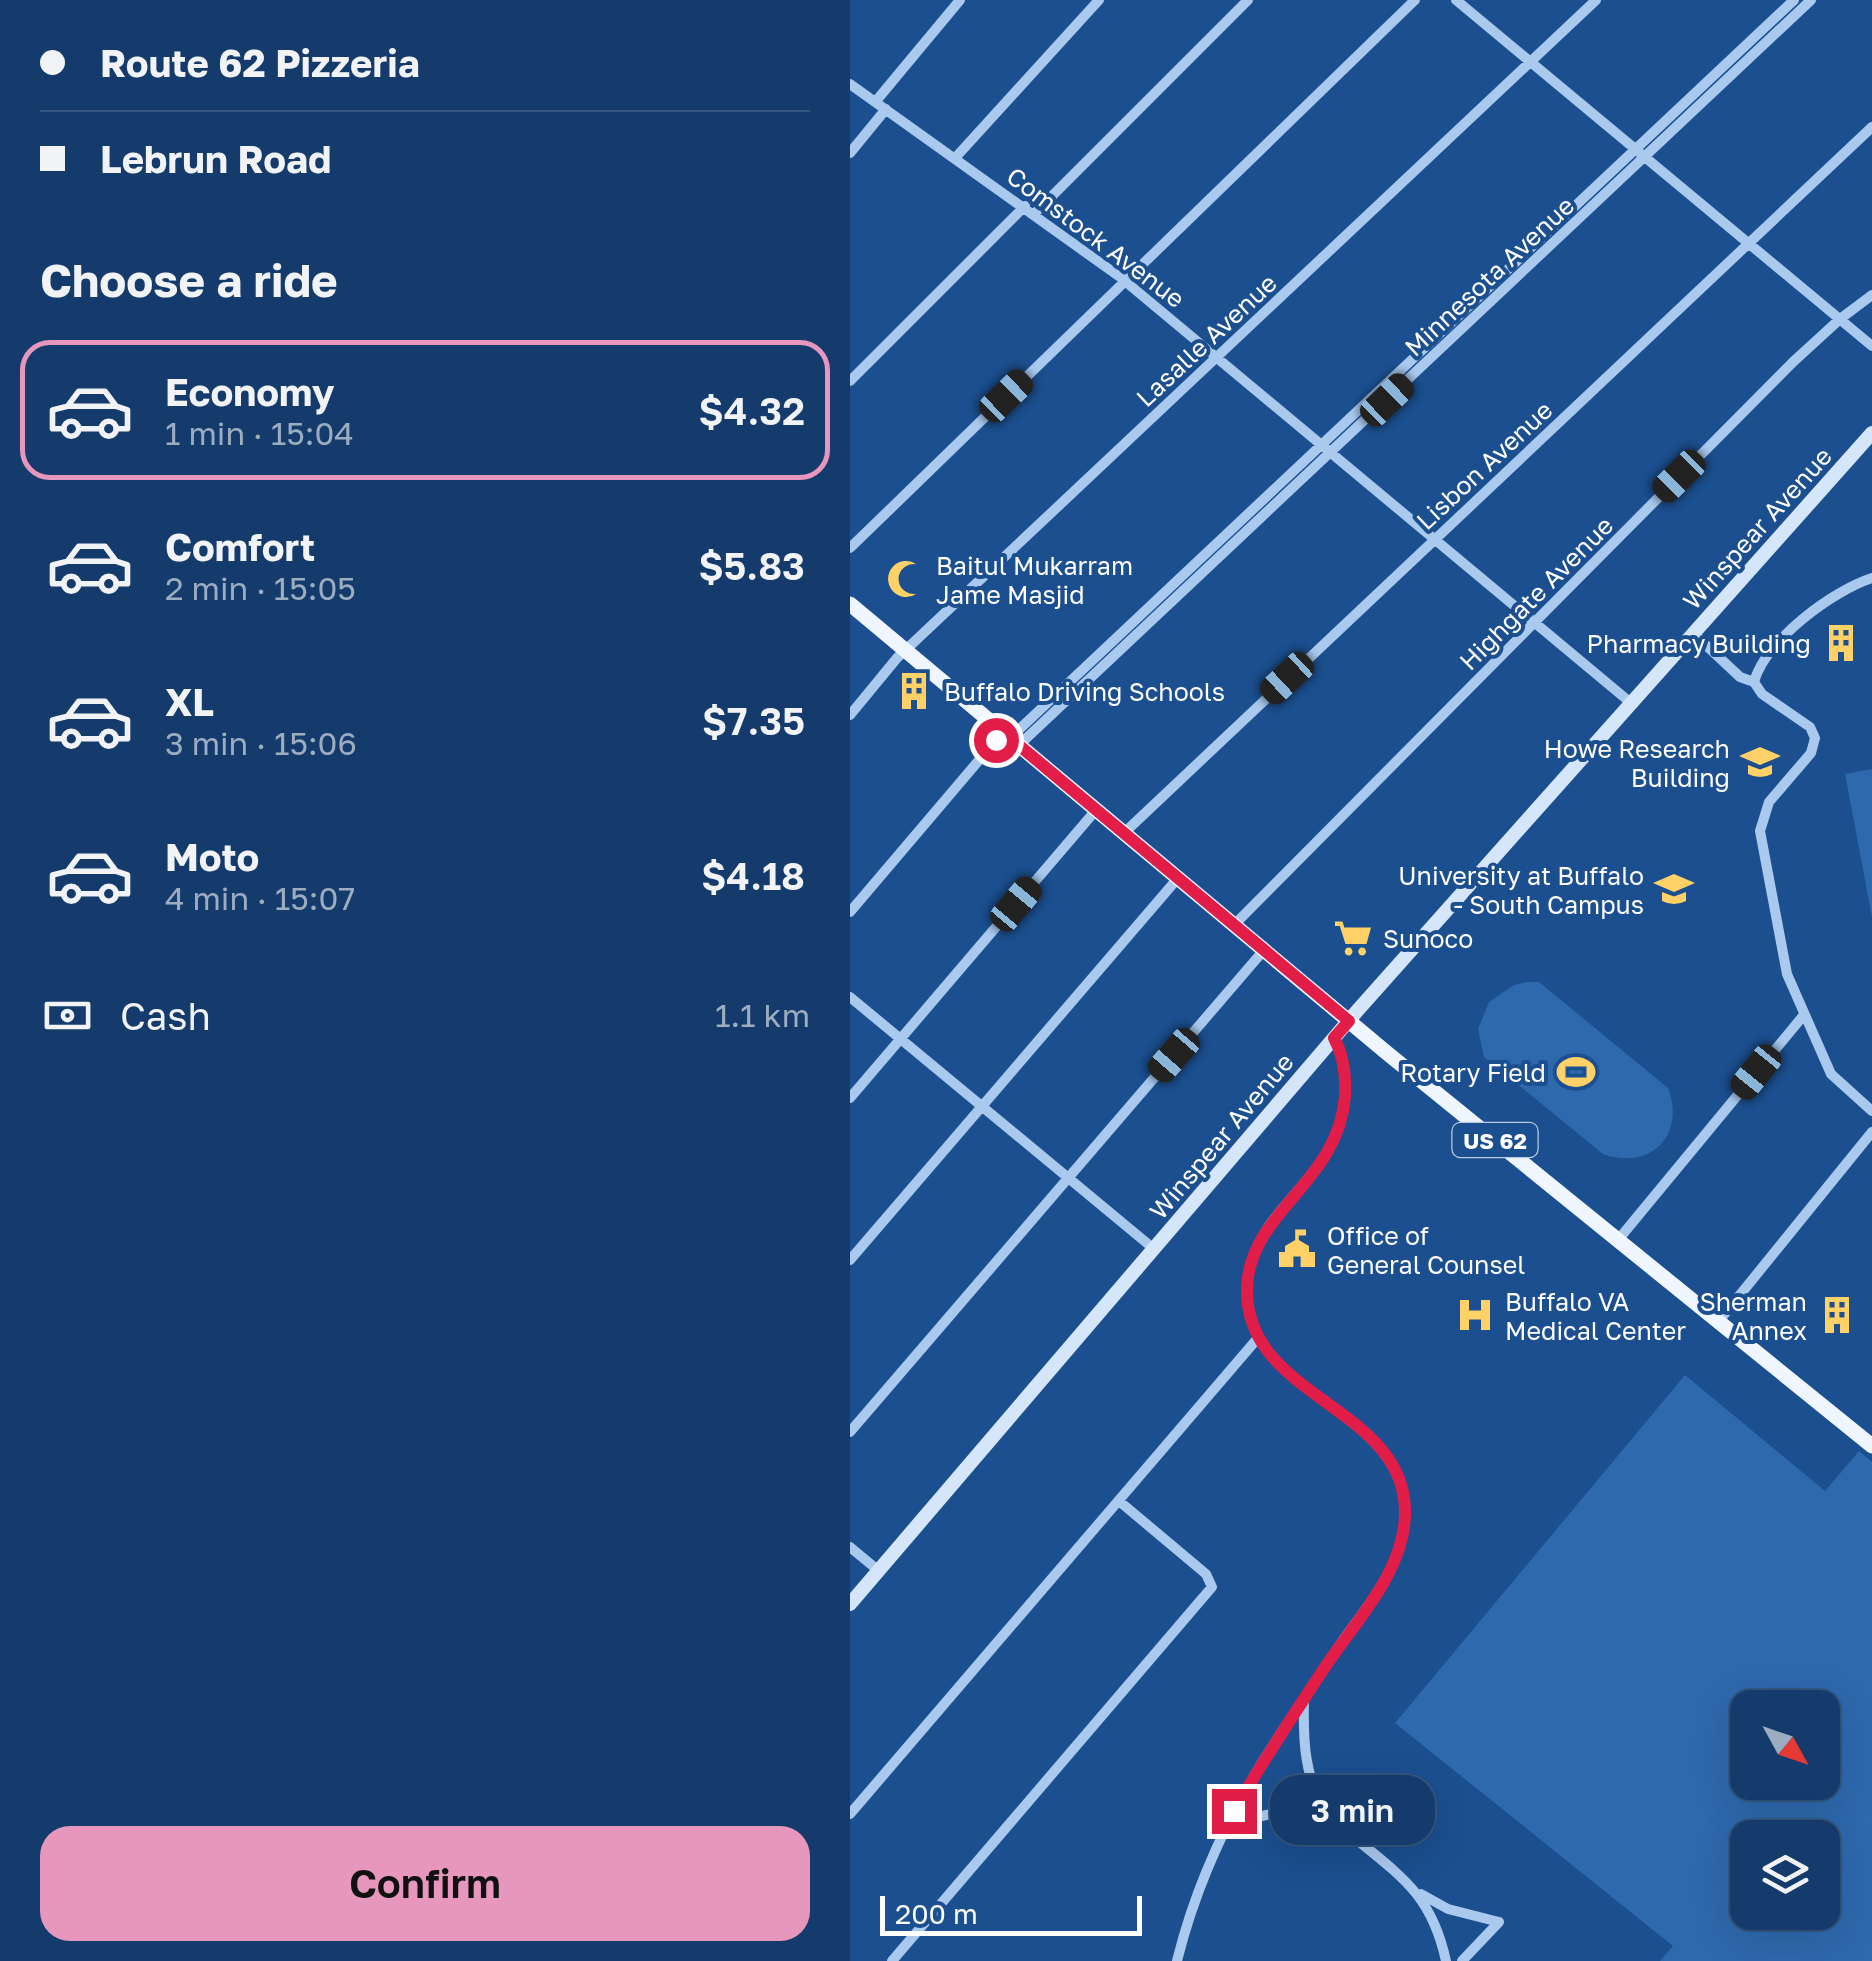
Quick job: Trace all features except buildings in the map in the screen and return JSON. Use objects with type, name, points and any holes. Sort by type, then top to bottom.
[{"type":"main road","name":"US 62","points":[[850,604],[1349,1021],[1872,1446]]},
{"type":"street","points":[[850,152],[960,0]]},
{"type":"street","points":[[956,157],[1099,0]]},
{"type":"street","points":[[1035,213],[1248,0]]},
{"type":"street","points":[[850,548],[1416,0]]},
{"type":"street","points":[[1456,0],[1872,346]]},
{"type":"street","name":"Lasalle Avenue","points":[[850,715],[906,651],[1596,0]]},
{"type":"street","name":"Minnesota Avenue","points":[[1010,738],[1176,599],[1636,148],[1794,6],[1812,0]]},
{"type":"street","name":"Minnesota Avenue","points":[[1482,301],[1646,156],[1794,6]]},
{"type":"street","name":"Comstock Avenue","points":[[850,84],[1125,280],[1631,703]]},
{"type":"street","name":"Lisbon Avenue","points":[[1124,833],[1872,128]]},
{"type":"street","points":[[850,381],[1025,206]]},
{"type":"street","name":"Highgate Avenue","points":[[1234,925],[1793,362],[1872,296]]},
{"type":"street","name":"Winspear Avenue","points":[[850,1604],[1334,1038],[1872,433]]},
{"type":"street","name":"Minnesota Avenue","points":[[850,912],[1010,738],[1166,589],[1327,448]]},
{"type":"street","points":[[1754,682],[1759,668],[1812,609],[1834,594],[1872,578]]},
{"type":"street","points":[[1166,589],[1176,599]]},
{"type":"street","points":[[1693,634],[1740,677],[1754,682],[1762,694],[1807,724],[1815,738],[1811,753],[1770,802],[1760,830],[1782,956],[1803,1016],[1834,1079],[1872,1111]]},
{"type":"street","points":[[850,1098],[1096,810]]},
{"type":"street","points":[[850,1260],[1178,878]]},
{"type":"street","points":[[850,1432],[1264,950]]},
{"type":"street","points":[[850,997],[1154,1249]]},
{"type":"street","points":[[1618,1240],[1803,1016]]},
{"type":"street","points":[[1177,1961],[1196,1897],[1221,1836],[1260,1766],[1389,1571],[1404,1533],[1405,1506],[1400,1482],[1384,1452],[1290,1374],[1257,1339],[1251,1325],[1247,1288],[1252,1258],[1270,1225],[1324,1162],[1342,1118],[1344,1061],[1334,1038]]},
{"type":"street","points":[[1718,1322],[1872,1132]]},
{"type":"street","points":[[850,1814],[1257,1339]]},
{"type":"street","points":[[892,1961],[1212,1587],[1206,1574],[1119,1501]]},
{"type":"street","points":[[850,1547],[878,1570]]},
{"type":"street","points":[[1304,1700],[1307,1766],[1313,1786],[1334,1822],[1416,1891],[1448,1908],[1500,1922],[1462,1961]]},
{"type":"street","points":[[1221,1836],[1250,1818],[1270,1813],[1301,1812],[1334,1822]]},
{"type":"street","points":[[1416,1891],[1440,1934],[1446,1961]]},
{"type":"shaded area","points":[[1872,769],[1872,917],[1845,774]]},
{"type":"shaded area","name":"Rotary Field","points":[[1539,982],[1668,1088],[1672,1121],[1660,1145],[1636,1158],[1603,1154],[1484,1057],[1478,1029],[1489,1002],[1514,985]]},
{"type":"shaded area","points":[[1685,1375],[1825,1491],[1859,1451],[1872,1462],[1872,1961],[1660,1961],[1673,1946],[1395,1723]]},
{"type":"place","name":"Baitul Mukarram Jame Masjid","points":[[906,579]]},
{"type":"place","name":"Pharmacy Building","points":[[1841,643]]},
{"type":"place","name":"Buffalo Driving Schools","points":[[914,691]]},
{"type":"place","name":"Howe Research Building","points":[[1760,762]]},
{"type":"place","name":"University at Buffalo - South Campus","points":[[1674,889]]},
{"type":"place","name":"Sunoco","points":[[1353,938]]},
{"type":"place","name":"Rotary Field","points":[[1576,1072]]},
{"type":"place","name":"Office of General Counsel","points":[[1297,1249]]},
{"type":"place","name":"Buffalo VA Medical Center","points":[[1475,1315]]},
{"type":"place","name":"Sherman Annex","points":[[1837,1315]]},
{"type":"route","points":[[996,740],[1003,732],[1349,1021],[1334,1038],[1341,1049],[1345,1076],[1338,1132],[1324,1162],[1260,1242],[1249,1273],[1248,1307],[1251,1325],[1266,1352],[1384,1452],[1394,1467],[1404,1498],[1404,1533],[1389,1571],[1234,1811]]}]
